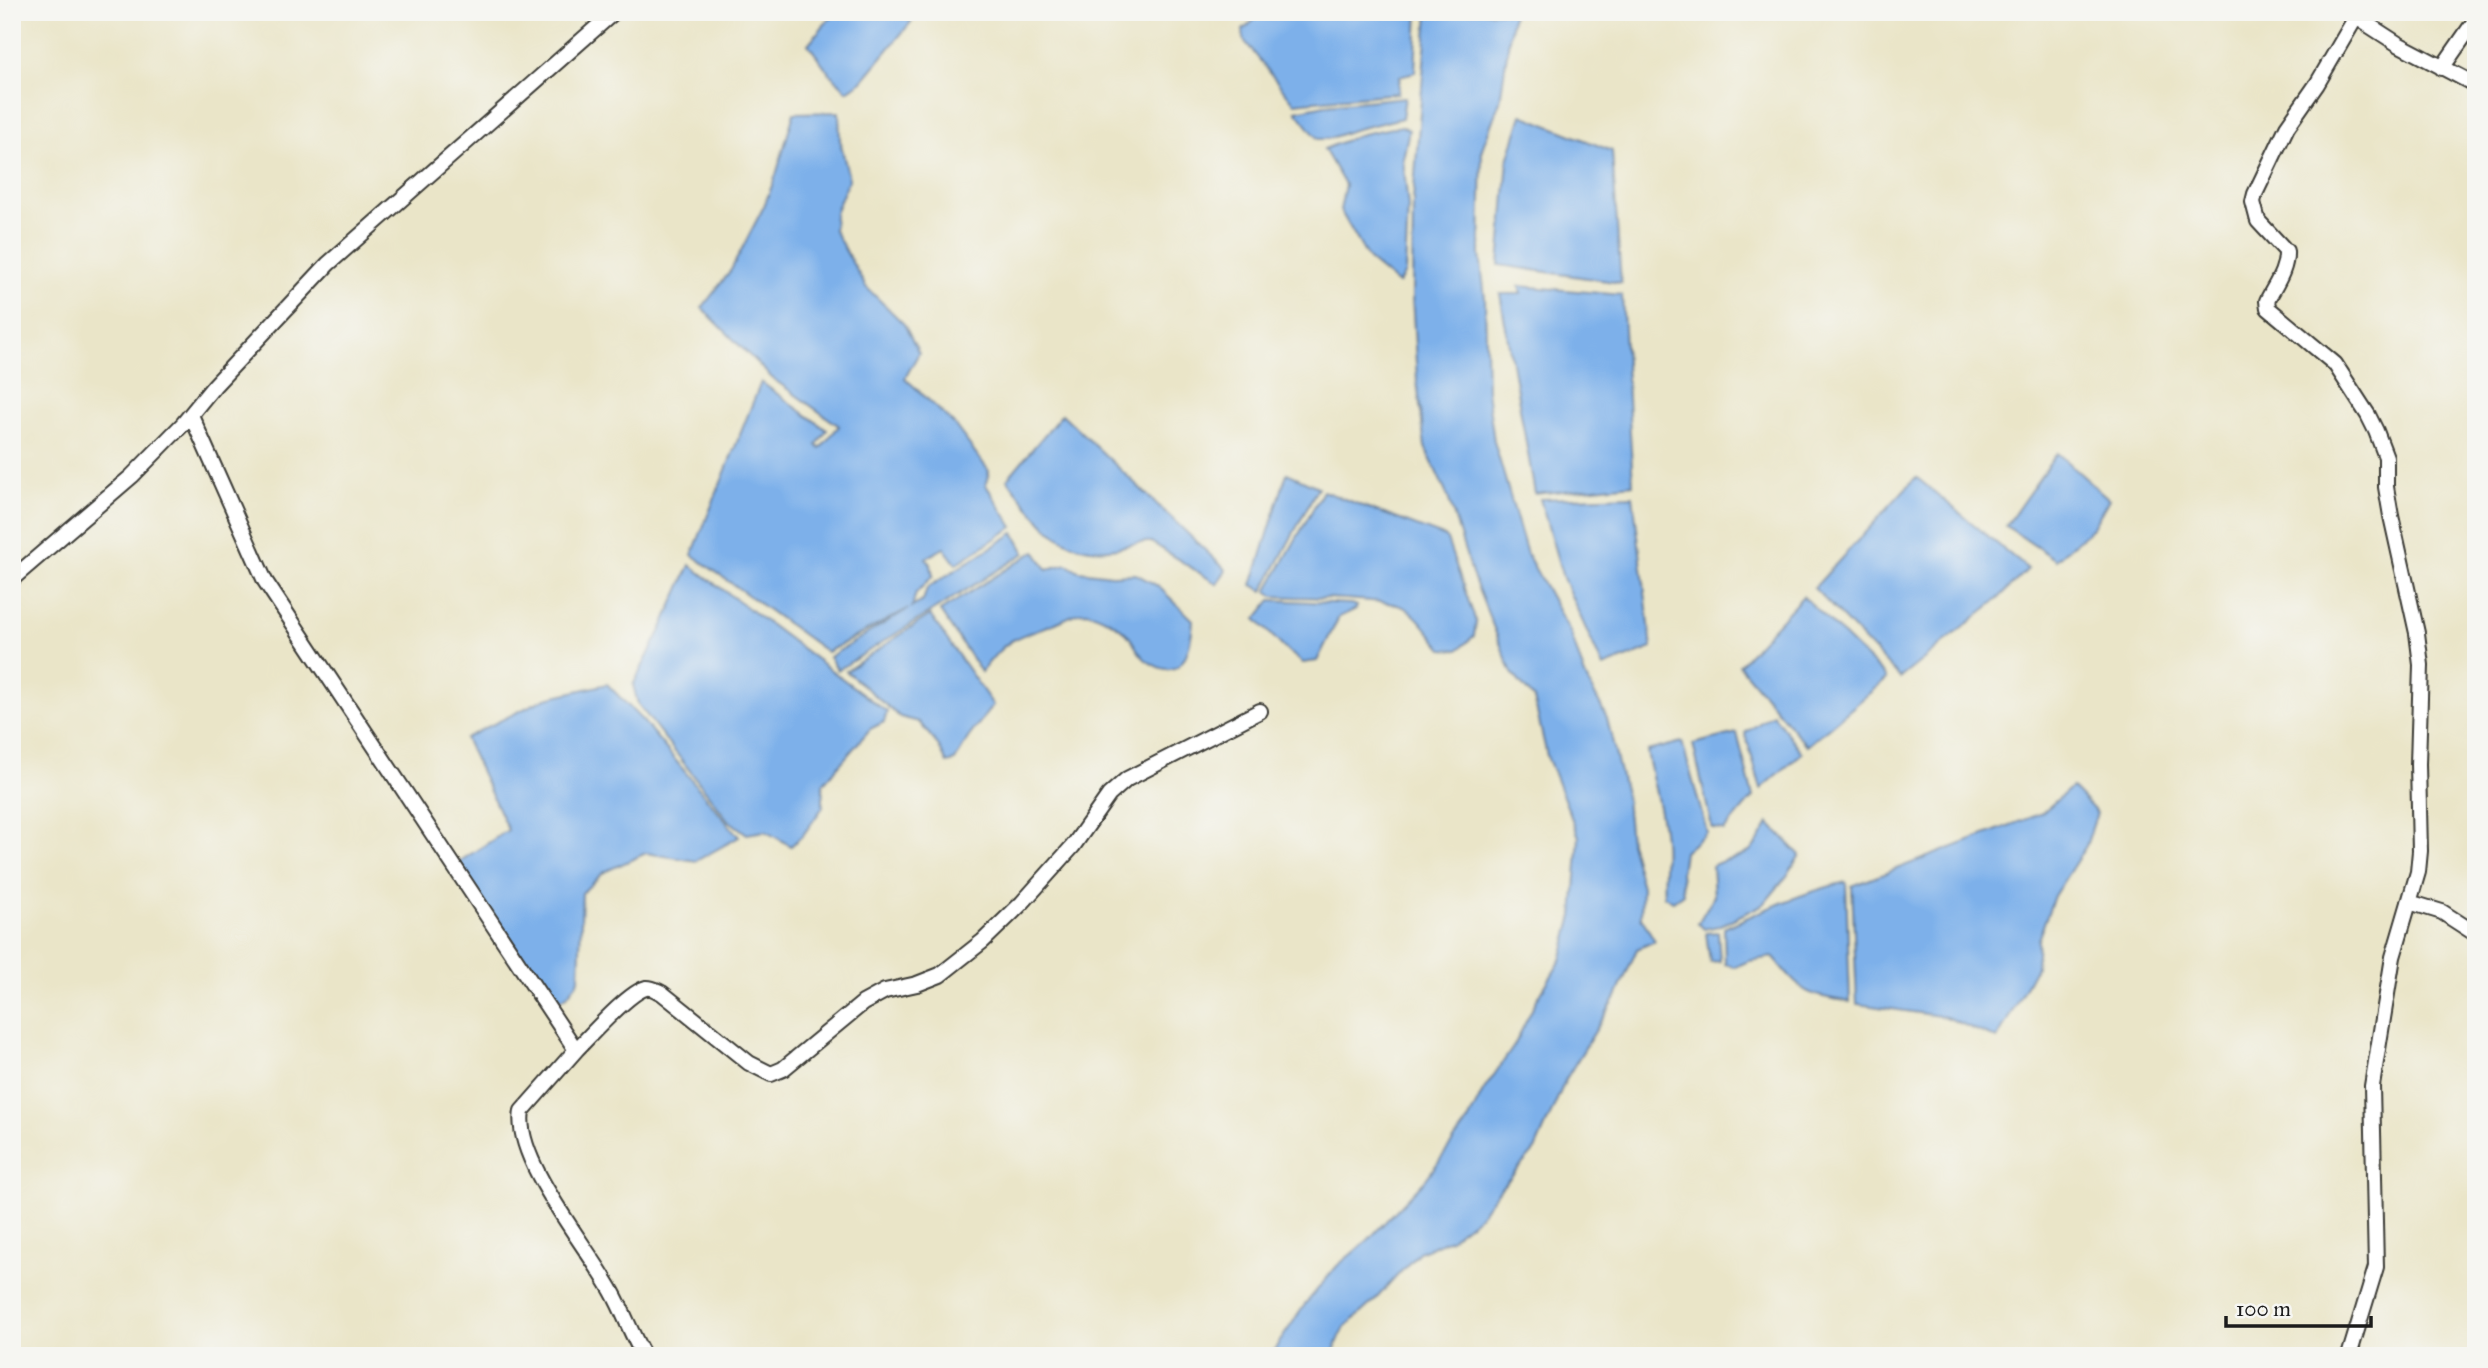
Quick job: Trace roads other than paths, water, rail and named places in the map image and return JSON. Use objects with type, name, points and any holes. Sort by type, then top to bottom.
[{"type":"street","points":[[12,579],[132,476],[328,264],[614,12]]},
{"type":"street","points":[[2349,1356],[2376,1267],[2372,1086],[2393,957],[2418,872],[2421,665],[2417,633],[2386,487],[2386,457],[2368,415],[2335,364],[2268,308],[2267,301],[2282,273],[2286,251],[2258,221],[2253,202],[2257,187],[2287,127],[2317,84],[2353,15],[2476,85]]},
{"type":"street","points":[[2442,68],[2476,19]]},
{"type":"street","points":[[191,415],[265,581],[576,1050]]},
{"type":"street","points":[[644,1356],[612,1292],[553,1200],[524,1143],[520,1124],[522,1111],[550,1076],[621,1006],[644,989],[652,988],[662,993],[749,1063],[771,1074],[783,1069],[863,1003],[885,991],[917,984],[940,975],[983,942],[1022,904],[1073,846],[1109,795],[1126,779],[1260,711]]},
{"type":"street","points":[[2409,902],[2442,912],[2476,934]]},
{"type":"water","points":[[835,12],[899,12],[912,21],[862,81],[847,91],[808,44]]},
{"type":"water","points":[[1263,12],[1418,12],[1415,72],[1400,76],[1398,93],[1294,103],[1243,39],[1243,30]]},
{"type":"water","points":[[1428,12],[1513,12],[1500,101],[1482,149],[1480,254],[1485,298],[1487,391],[1494,441],[1527,554],[1571,634],[1585,676],[1607,718],[1626,798],[1630,842],[1642,887],[1641,917],[1655,941],[1637,949],[1616,997],[1566,1079],[1535,1150],[1478,1217],[1450,1239],[1419,1252],[1374,1301],[1343,1329],[1332,1356],[1270,1356],[1306,1303],[1337,1266],[1368,1240],[1426,1179],[1468,1121],[1483,1091],[1514,1046],[1536,1001],[1561,960],[1573,916],[1579,837],[1547,756],[1534,699],[1512,673],[1472,574],[1448,497],[1425,447],[1417,381],[1412,296],[1413,200]]},
{"type":"water","points":[[1405,97],[1402,118],[1328,139],[1318,139],[1296,111],[1325,105]]},
{"type":"water","points":[[839,112],[840,140],[849,179],[835,213],[834,230],[866,287],[904,324],[919,353],[905,378],[953,423],[989,471],[986,485],[1013,527],[956,564],[944,548],[926,558],[931,565],[933,576],[916,593],[912,607],[923,601],[927,588],[1014,533],[1025,553],[838,670],[829,657],[908,609],[827,652],[692,555],[761,382],[827,430],[817,445],[820,449],[839,426],[772,378],[702,308],[731,270],[764,206],[794,113]]},
{"type":"water","points":[[1522,115],[1612,151],[1621,283],[1499,265],[1508,160]]},
{"type":"water","points":[[1402,126],[1409,130],[1403,159],[1408,206],[1405,273],[1398,284],[1369,260],[1340,210],[1345,185],[1324,149],[1362,134]]},
{"type":"water","points":[[1519,286],[1622,295],[1633,484],[1535,494],[1500,294],[1521,294]]},
{"type":"water","points":[[1062,414],[1226,570],[1217,584],[1151,542],[1090,549],[1061,538],[1038,518],[1007,479]]},
{"type":"water","points":[[2057,453],[2109,499],[2093,527],[2056,560],[2006,526]]},
{"type":"water","points":[[1287,473],[1318,487],[1263,591],[1252,585]]},
{"type":"water","points":[[1916,477],[2028,569],[1998,599],[1900,678],[1814,588]]},
{"type":"water","points":[[1323,491],[1446,537],[1476,622],[1474,636],[1458,650],[1443,649],[1416,616],[1405,608],[1362,600],[1273,596],[1267,591]]},
{"type":"water","points":[[1633,496],[1652,648],[1603,667],[1563,578],[1540,499]]},
{"type":"water","points":[[1035,551],[1047,569],[1067,564],[1079,571],[1112,575],[1136,574],[1158,586],[1193,620],[1190,642],[1183,661],[1177,667],[1169,669],[1159,667],[1146,660],[1127,634],[1118,627],[1102,617],[1085,612],[1015,639],[1001,649],[981,672],[940,611]]},
{"type":"water","points":[[690,565],[887,712],[884,722],[870,729],[823,784],[823,807],[803,835],[791,846],[765,831],[747,834],[728,820],[638,704],[633,685]]},
{"type":"water","points":[[1803,596],[1886,679],[1807,746],[1739,665]]},
{"type":"water","points":[[1271,600],[1357,606],[1339,617],[1317,661],[1303,663],[1256,619]]},
{"type":"water","points":[[930,615],[993,705],[968,738],[955,761],[947,763],[938,745],[919,722],[900,717],[846,671]]},
{"type":"water","points":[[607,684],[643,721],[739,837],[696,861],[646,853],[604,872],[582,893],[579,980],[567,996],[553,1004],[454,865],[508,830],[465,738],[546,698]]},
{"type":"water","points":[[1773,714],[1802,753],[1761,789],[1745,733]]},
{"type":"water","points":[[1737,733],[1753,797],[1724,831],[1712,828],[1693,744]]},
{"type":"water","points":[[1682,742],[1707,832],[1684,852],[1681,872],[1683,894],[1673,901],[1664,896],[1663,829],[1647,751]]},
{"type":"water","points":[[2072,787],[2097,813],[2086,846],[2054,896],[2038,940],[2036,967],[1997,1039],[1946,1017],[1857,1004],[1852,886],[2042,813]]},
{"type":"water","points":[[1769,823],[1800,855],[1764,904],[1719,926],[1704,929],[1698,923],[1714,896],[1712,866],[1749,851]]},
{"type":"water","points":[[1846,882],[1850,1002],[1823,997],[1805,990],[1791,979],[1773,957],[1749,961],[1735,967],[1725,964],[1724,928],[1799,896]]},
{"type":"water","points":[[1718,932],[1720,961],[1710,962],[1706,933]]}]
